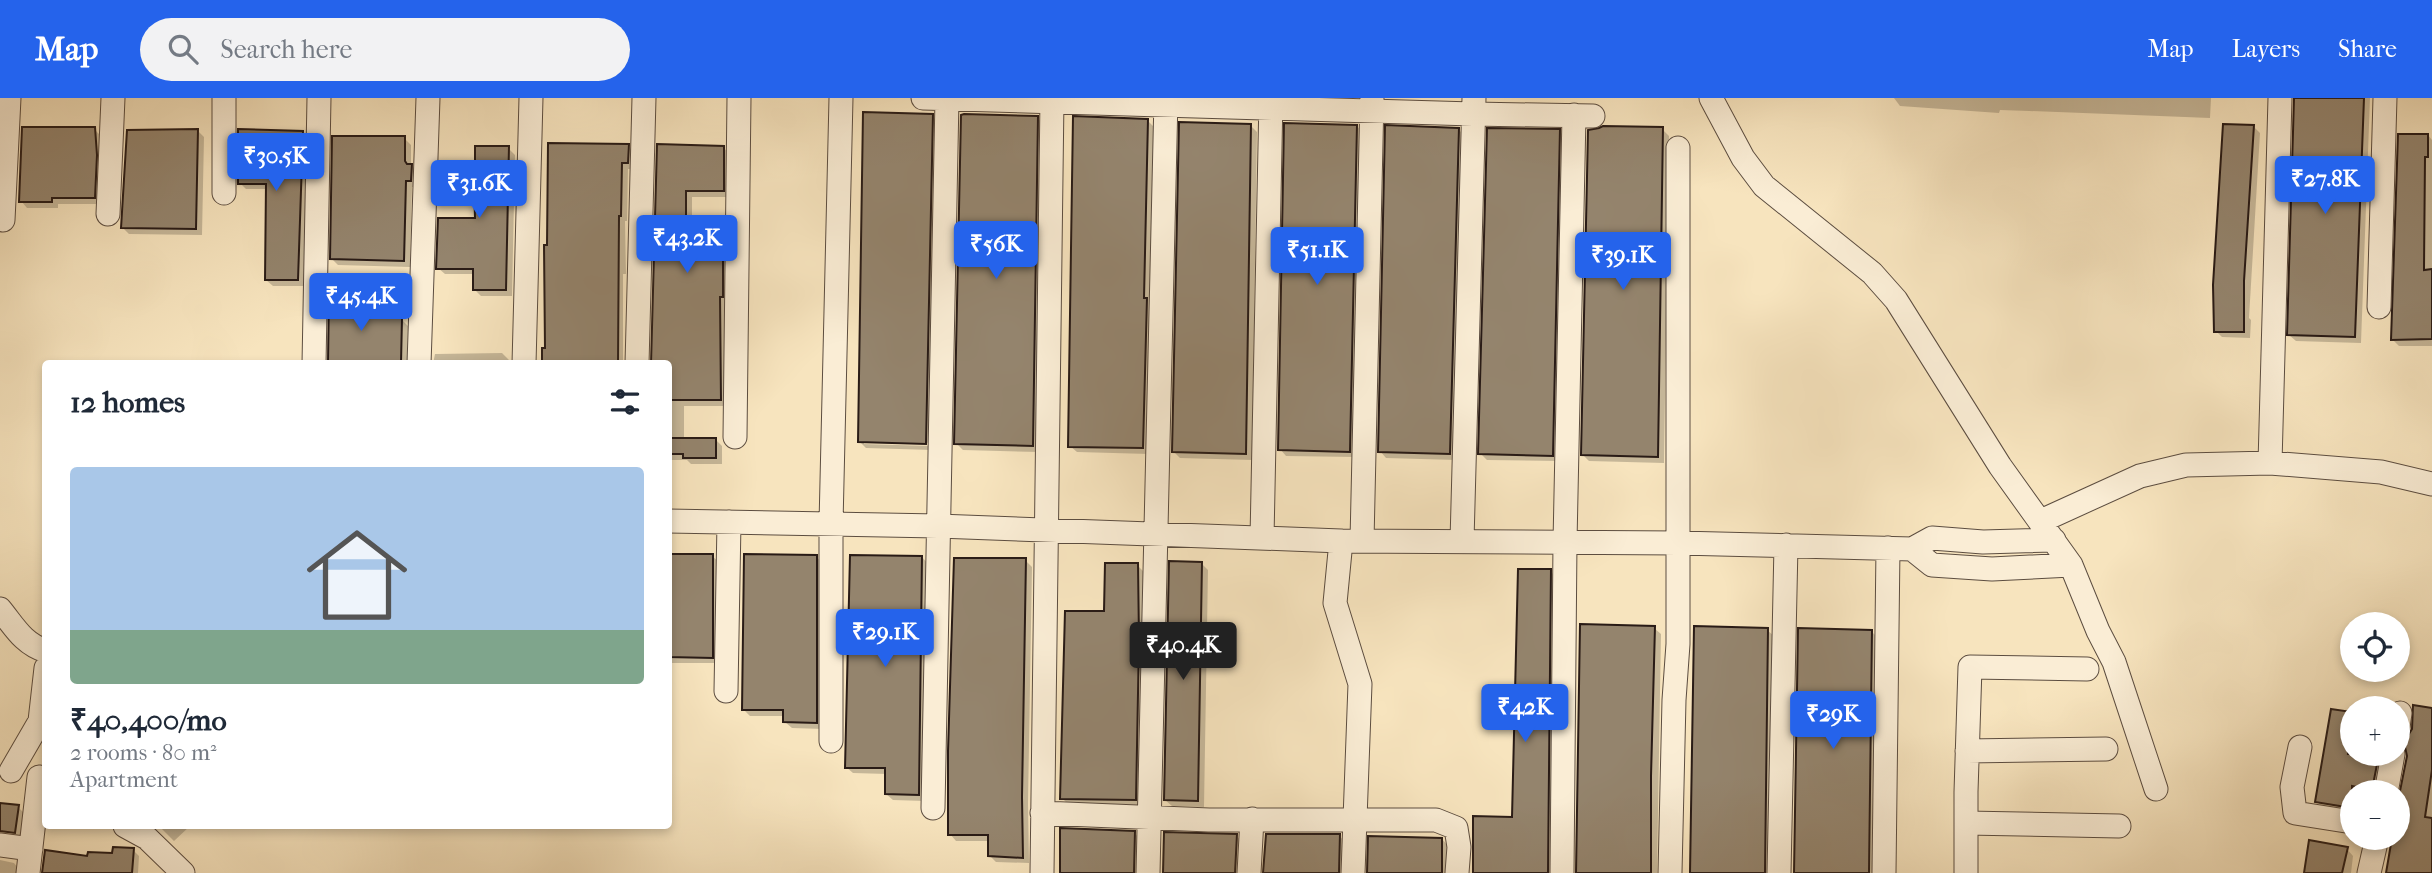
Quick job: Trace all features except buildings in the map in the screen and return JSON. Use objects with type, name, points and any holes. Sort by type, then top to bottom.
[{"type":"street","points":[[3,220],[9,98]]},
{"type":"street","points":[[108,214],[113,98]]},
{"type":"street","points":[[223,193],[224,98]]},
{"type":"street","points":[[314,360],[319,98]]},
{"type":"street","points":[[419,360],[428,98]]},
{"type":"street","points":[[524,360],[531,98]]},
{"type":"street","points":[[637,360],[644,98]]},
{"type":"street","points":[[735,436],[740,98]]},
{"type":"street","points":[[831,741],[831,524],[842,98]]},
{"type":"street","points":[[923,98],[1474,106],[1583,115],[1565,542],[1562,873]]},
{"type":"street","points":[[933,808],[947,98]]},
{"type":"street","points":[[1711,98],[1743,159],[1765,186],[1872,273],[1896,300],[2000,466],[2071,565],[2114,662],[2156,789]]},
{"type":"street","points":[[2270,463],[2280,98]]},
{"type":"street","points":[[2379,307],[2385,98]]},
{"type":"street","points":[[1042,873],[1051,100]]},
{"type":"street","points":[[1148,873],[1166,101]]},
{"type":"street","points":[[1262,538],[1271,103]]},
{"type":"street","points":[[1353,873],[1360,684],[1335,603],[1352,541],[1372,104]]},
{"type":"street","points":[[1462,541],[1474,106]]},
{"type":"street","points":[[1670,873],[1678,644],[1678,148]]},
{"type":"street","points":[[672,521],[938,526],[1352,541],[1679,543],[1912,549],[1932,538],[1983,542],[2048,530],[2080,505],[2140,476],[2186,465],[2270,463],[2381,472],[2432,484]]},
{"type":"street","points":[[726,691],[729,522]]},
{"type":"street","points":[[1779,873],[1786,545]]},
{"type":"street","points":[[1884,873],[1888,548]]},
{"type":"street","points":[[1912,549],[1932,565],[1992,569],[2071,565]]},
{"type":"street","points":[[0,608],[25,640],[42,650]]},
{"type":"street","points":[[1966,873],[1970,667],[2087,669]]},
{"type":"street","points":[[28,873],[42,779],[5,770],[40,722],[42,704]]},
{"type":"street","points":[[2300,747],[2292,787],[2295,813],[2340,820]]},
{"type":"street","points":[[1968,751],[2106,749]]},
{"type":"street","points":[[1042,813],[1356,821],[1436,820],[1456,828],[1459,846],[1457,873]]},
{"type":"street","points":[[1249,873],[1252,819]]},
{"type":"street","points":[[1966,823],[2119,825]]},
{"type":"street","points":[[130,829],[146,838],[183,873]]},
{"type":"street","points":[[0,845],[31,849]]},
{"type":"street","points":[[2369,873],[2374,850]]}]
